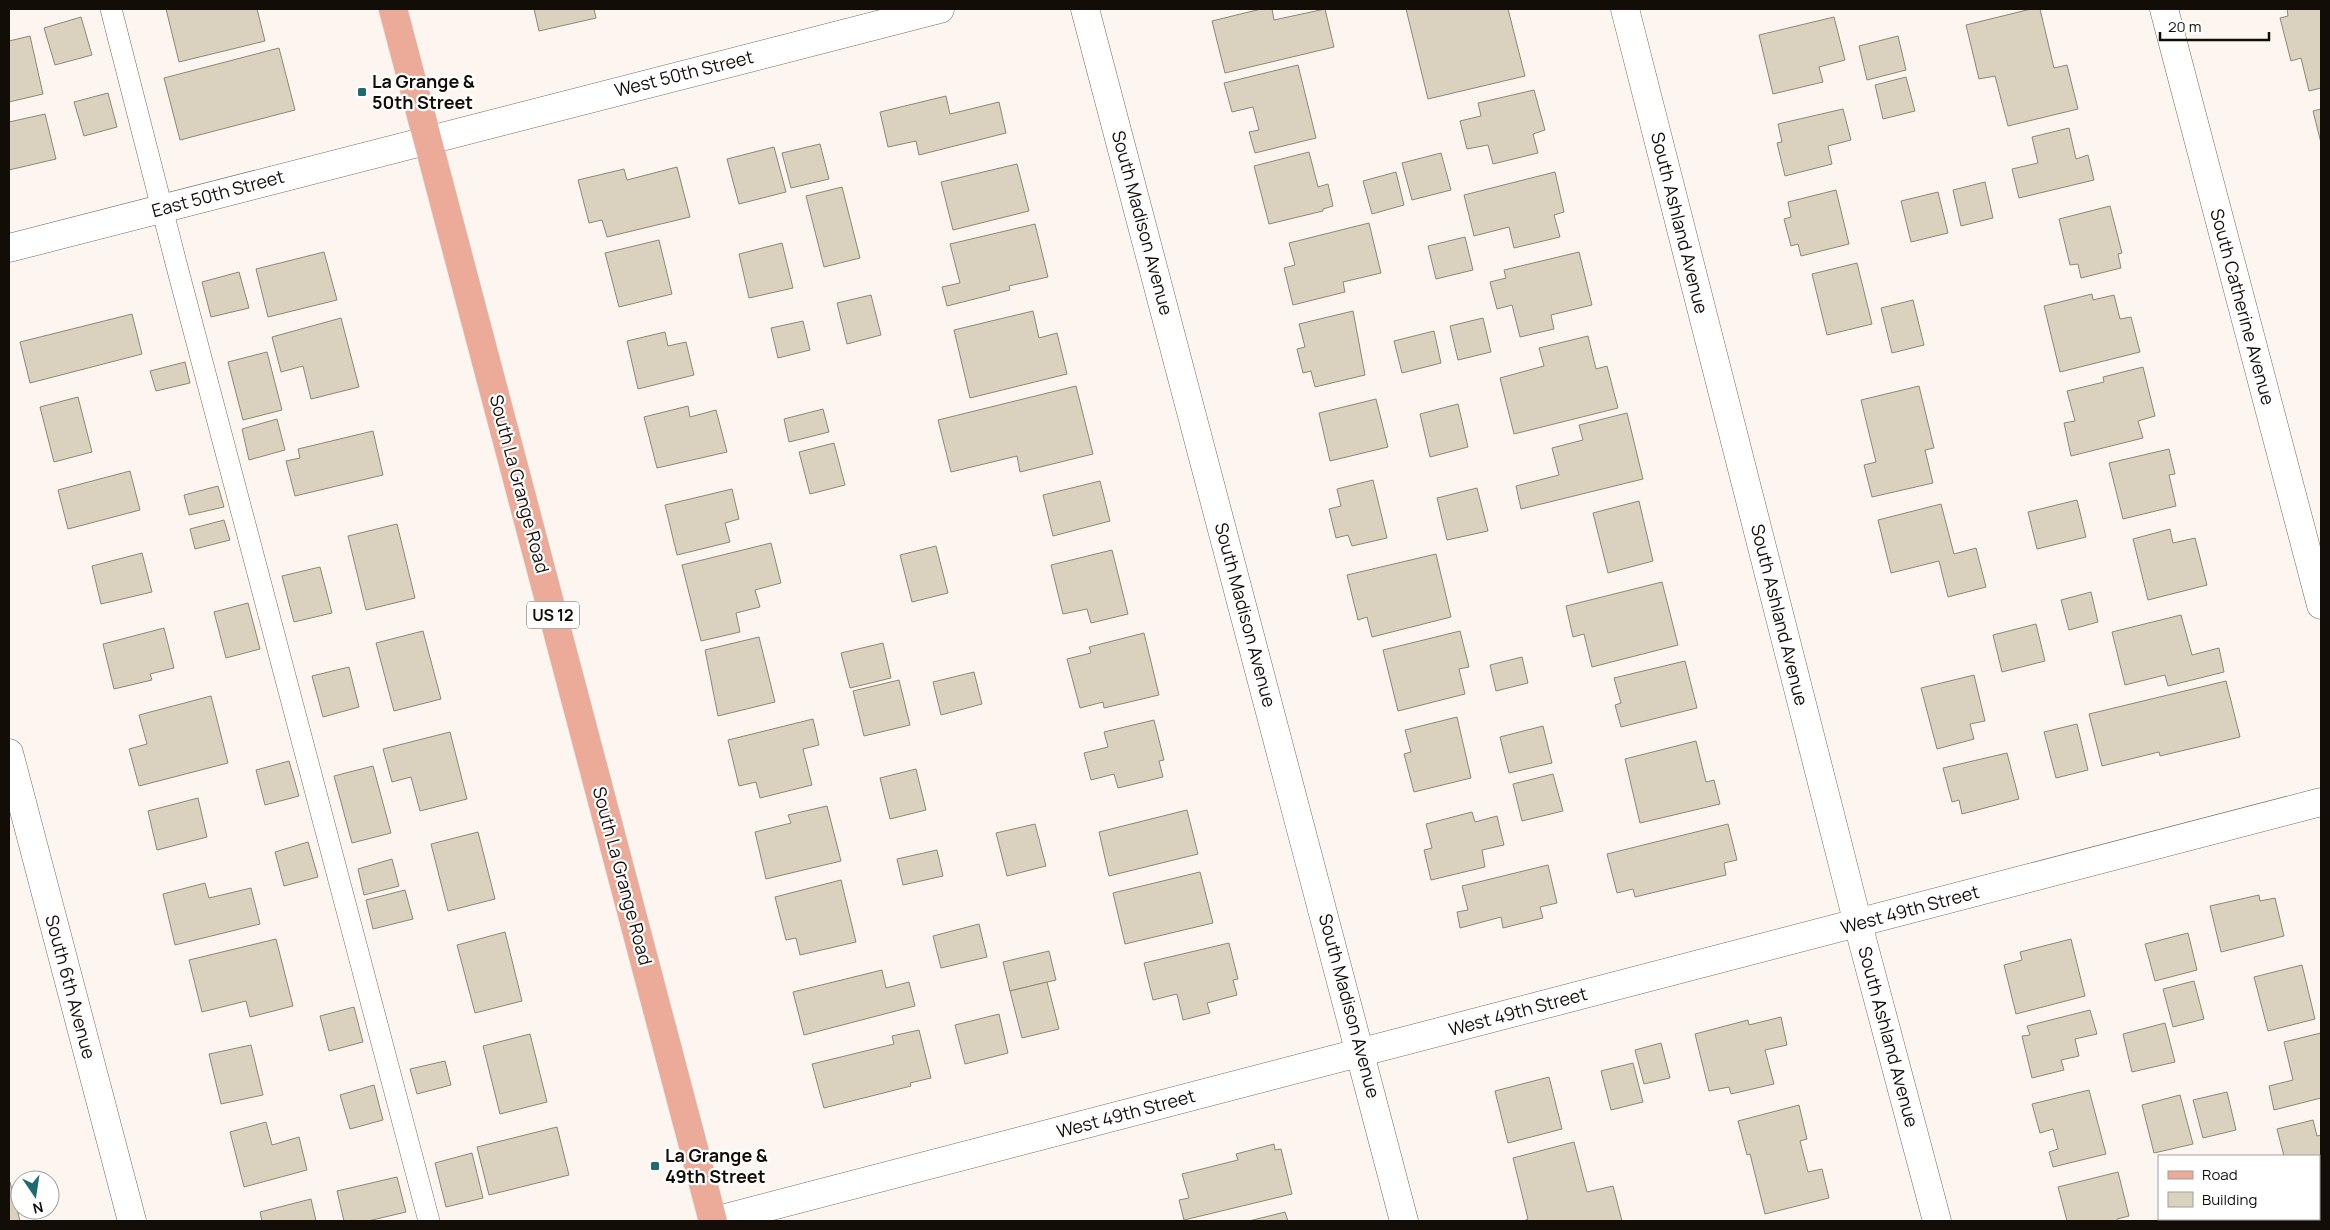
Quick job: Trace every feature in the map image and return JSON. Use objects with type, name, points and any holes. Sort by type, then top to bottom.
[{"type":"main road","name":"South La Grange Road","points":[[393,9],[714,1221]]},
{"type":"street","name":"West 50th Street","points":[[428,139],[940,9]]},
{"type":"street","name":"South Madison Avenue","points":[[1085,9],[1404,1221]]},
{"type":"street","name":"South Ashland Avenue","points":[[1625,9],[1858,924],[1937,1221]]},
{"type":"street","name":"South Catherine Avenue","points":[[2164,9],[2321,605]]},
{"type":"street","name":"East 50th Street","points":[[9,248],[428,139]]},
{"type":"street","name":"South 6th Avenue","points":[[9,753],[132,1221]]},
{"type":"street","name":"West 49th Street","points":[[714,1221],[2321,802]]},
{"type":"lane","points":[[111,9],[429,1221]]},
{"type":"building","points":[[166,9],[257,9],[265,41],[179,62]]},
{"type":"building","points":[[534,9],[594,9],[596,18],[539,31]]},
{"type":"building","points":[[1261,9],[1272,9],[1274,20],[1325,9],[1334,47],[1225,73],[1212,21]]},
{"type":"building","points":[[1406,9],[1508,9],[1525,76],[1428,99]]},
{"type":"building","points":[[2031,9],[2040,9],[2054,68],[2067,65],[2078,109],[2008,126],[1995,76],[1979,79],[1966,25]]},
{"type":"building","points":[[2287,9],[2321,9],[2321,88],[2309,91],[2301,58],[2291,61],[2280,18],[2288,16]]},
{"type":"building","points":[[81,17],[92,55],[55,65],[44,28]]},
{"type":"building","points":[[1834,17],[1845,60],[1819,67],[1823,82],[1773,94],[1759,35]]},
{"type":"building","points":[[30,36],[43,94],[9,102],[9,41]]},
{"type":"building","points":[[1898,36],[1906,70],[1867,80],[1859,46]]},
{"type":"building","points":[[279,48],[295,110],[180,140],[164,78]]},
{"type":"building","points":[[1298,65],[1316,138],[1255,153],[1249,132],[1259,130],[1253,107],[1232,112],[1224,83]]},
{"type":"building","points":[[1906,77],[1915,111],[1883,119],[1875,85]]},
{"type":"building","points":[[1534,90],[1545,130],[1533,134],[1538,153],[1493,164],[1488,145],[1467,149],[1460,121],[1481,116],[1478,103]]},
{"type":"building","points":[[108,93],[117,127],[84,136],[74,102]]},
{"type":"building","points":[[946,96],[950,114],[999,102],[1006,133],[919,155],[916,141],[888,147],[880,112]]},
{"type":"building","points":[[1843,109],[1851,140],[1828,146],[1832,164],[1785,176],[1777,143],[1782,142],[1778,124]]},
{"type":"building","points":[[2321,109],[2321,143],[2313,111]]},
{"type":"building","points":[[45,114],[56,159],[9,170],[9,122]]},
{"type":"building","points":[[2069,128],[2076,159],[2088,155],[2094,180],[2019,198],[2012,169],[2038,163],[2032,137]]},
{"type":"building","points":[[820,144],[829,179],[791,188],[782,153]]},
{"type":"building","points":[[774,147],[786,192],[739,204],[727,159]]},
{"type":"building","points":[[1309,152],[1318,187],[1328,184],[1333,206],[1323,209],[1323,211],[1269,224],[1254,166]]},
{"type":"building","points":[[1441,153],[1451,190],[1412,200],[1402,163]]},
{"type":"building","points":[[1017,164],[1029,211],[953,230],[941,182]]},
{"type":"building","points":[[677,167],[690,217],[607,237],[602,220],[589,223],[578,180],[624,169],[627,180]]},
{"type":"building","points":[[1396,172],[1404,205],[1372,214],[1363,181]]},
{"type":"building","points":[[1555,172],[1564,212],[1554,215],[1560,237],[1514,248],[1509,227],[1474,236],[1464,195]]},
{"type":"building","points":[[1985,182],[1993,218],[1961,226],[1953,190]]},
{"type":"building","points":[[842,187],[860,258],[824,267],[806,196]]},
{"type":"building","points":[[1836,190],[1849,244],[1801,256],[1798,244],[1791,246],[1784,219],[1791,217],[1788,202]]},
{"type":"building","points":[[1938,192],[1948,233],[1911,242],[1901,201]]},
{"type":"building","points":[[2110,206],[2122,253],[2118,254],[2121,268],[2081,278],[2078,264],[2070,265],[2059,219]]},
{"type":"building","points":[[1369,223],[1381,273],[1343,282],[1345,292],[1293,305],[1284,268],[1295,265],[1289,243]]},
{"type":"building","points":[[1035,224],[1048,277],[1009,286],[1010,290],[947,306],[942,287],[960,283],[950,244]]},
{"type":"building","points":[[1465,237],[1473,270],[1436,279],[1428,246]]},
{"type":"building","points":[[659,240],[672,294],[619,307],[605,253]]},
{"type":"building","points":[[782,243],[793,288],[749,298],[739,254]]},
{"type":"building","points":[[324,252],[337,300],[268,317],[256,269]]},
{"type":"building","points":[[1579,252],[1592,305],[1551,315],[1554,329],[1520,337],[1512,305],[1497,309],[1490,282],[1506,278],[1504,270]]},
{"type":"building","points":[[1857,263],[1872,324],[1827,335],[1812,274]]},
{"type":"building","points":[[239,272],[249,308],[211,317],[202,282]]},
{"type":"building","points":[[2092,294],[2093,300],[2114,295],[2120,319],[2131,317],[2140,352],[2060,372],[2044,306]]},
{"type":"building","points":[[871,295],[881,335],[847,344],[837,303]]},
{"type":"building","points":[[1913,300],[1924,345],[1892,353],[1881,308]]},
{"type":"building","points":[[1033,311],[1039,338],[1057,333],[1067,374],[970,398],[954,330]]},
{"type":"building","points":[[1353,311],[1365,375],[1315,387],[1311,371],[1303,373],[1297,349],[1305,347],[1299,324]]},
{"type":"building","points":[[132,314],[142,354],[30,383],[20,342]]},
{"type":"building","points":[[341,318],[359,387],[311,399],[303,366],[281,372],[272,337]]},
{"type":"building","points":[[1483,318],[1491,352],[1458,360],[1450,326]]},
{"type":"building","points":[[803,321],[810,350],[778,358],[771,328]]},
{"type":"building","points":[[1434,331],[1441,363],[1402,373],[1394,341]]},
{"type":"building","points":[[665,332],[668,346],[686,342],[694,375],[638,389],[627,341]]},
{"type":"building","points":[[1588,336],[1596,369],[1607,366],[1618,408],[1514,434],[1500,378],[1544,366],[1539,348]]},
{"type":"building","points":[[267,352],[282,410],[243,420],[228,362]]},
{"type":"building","points":[[185,362],[190,383],[156,391],[150,371]]},
{"type":"building","points":[[2143,367],[2155,416],[2138,421],[2143,438],[2071,456],[2064,423],[2075,421],[2067,391],[2104,382],[2103,377]]},
{"type":"building","points":[[1076,386],[1093,454],[1020,472],[1017,456],[951,472],[938,420]]},
{"type":"building","points":[[1919,386],[1934,448],[1925,450],[1933,483],[1872,497],[1864,465],[1876,462],[1861,400]]},
{"type":"building","points":[[78,397],[92,452],[54,462],[40,407]]},
{"type":"building","points":[[1376,399],[1388,447],[1330,461],[1319,413]]},
{"type":"building","points":[[1458,404],[1468,447],[1430,457],[1420,414]]},
{"type":"building","points":[[688,406],[690,417],[716,410],[727,452],[657,468],[644,417]]},
{"type":"building","points":[[823,409],[829,432],[789,442],[784,419]]},
{"type":"building","points":[[1627,413],[1643,479],[1521,509],[1516,486],[1559,475],[1552,448],[1583,440],[1579,425]]},
{"type":"building","points":[[277,419],[285,450],[249,460],[242,429]]},
{"type":"building","points":[[373,431],[383,475],[295,496],[286,461],[300,458],[298,449]]},
{"type":"building","points":[[834,443],[845,485],[810,494],[799,452]]},
{"type":"building","points":[[2169,449],[2175,474],[2169,475],[2176,506],[2123,519],[2109,463]]},
{"type":"building","points":[[130,471],[140,510],[68,529],[58,490]]},
{"type":"building","points":[[1373,480],[1387,538],[1352,546],[1348,535],[1336,538],[1329,509],[1341,506],[1337,489]]},
{"type":"building","points":[[1100,481],[1110,521],[1053,536],[1043,495]]},
{"type":"building","points":[[218,486],[224,507],[189,515],[184,495]]},
{"type":"building","points":[[1477,488],[1488,531],[1447,540],[1437,498]]},
{"type":"building","points":[[732,489],[739,519],[725,523],[730,542],[677,555],[665,505]]},
{"type":"building","points":[[2077,500],[2086,537],[2037,549],[2028,512]]},
{"type":"building","points":[[1639,501],[1653,561],[1608,573],[1593,513]]},
{"type":"building","points":[[1941,504],[1954,554],[1976,548],[1986,587],[1948,597],[1939,561],[1891,573],[1878,520]]},
{"type":"building","points":[[224,520],[230,540],[195,549],[190,529]]},
{"type":"building","points":[[397,524],[415,598],[366,610],[348,536]]},
{"type":"building","points":[[2170,529],[2173,543],[2195,538],[2207,585],[2148,600],[2133,539]]},
{"type":"building","points":[[771,543],[781,583],[755,590],[760,607],[736,613],[740,632],[701,641],[682,565]]},
{"type":"building","points":[[936,546],[948,593],[912,602],[900,555]]},
{"type":"building","points":[[1112,550],[1128,614],[1091,623],[1087,609],[1063,614],[1051,565]]},
{"type":"building","points":[[142,553],[152,592],[101,604],[92,566]]},
{"type":"building","points":[[1436,554],[1451,617],[1372,637],[1367,617],[1358,620],[1347,575]]},
{"type":"building","points":[[320,567],[332,613],[294,622],[282,576]]},
{"type":"building","points":[[1662,582],[1678,645],[1592,667],[1584,634],[1573,637],[1566,606]]},
{"type":"building","points":[[2091,592],[2098,622],[2069,630],[2061,600]]},
{"type":"building","points":[[248,603],[260,649],[226,658],[214,612]]},
{"type":"building","points":[[2181,615],[2192,655],[2219,648],[2224,672],[2168,686],[2165,675],[2125,685],[2112,632]]},
{"type":"building","points":[[2036,624],[2045,661],[2002,672],[1993,635]]},
{"type":"building","points":[[164,628],[174,668],[150,674],[152,680],[114,689],[103,644]]},
{"type":"building","points":[[423,631],[441,699],[394,711],[376,643]]},
{"type":"building","points":[[1460,631],[1469,667],[1459,669],[1465,694],[1398,711],[1383,650]]},
{"type":"building","points":[[1144,633],[1159,695],[1104,708],[1103,702],[1080,708],[1067,659],[1091,653],[1089,647]]},
{"type":"building","points":[[759,637],[775,702],[718,716],[705,650]]},
{"type":"building","points":[[883,643],[891,678],[850,688],[841,653]]},
{"type":"building","points":[[1522,657],[1528,683],[1496,691],[1490,665]]},
{"type":"building","points":[[1685,661],[1697,708],[1621,727],[1615,705],[1621,703],[1614,678]]},
{"type":"building","points":[[349,667],[359,707],[323,717],[312,676]]},
{"type":"building","points":[[974,672],[982,704],[941,715],[933,682]]},
{"type":"building","points":[[1974,675],[1985,721],[1970,724],[1974,739],[1937,749],[1921,688]]},
{"type":"building","points":[[899,680],[910,725],[864,736],[853,691]]},
{"type":"building","points":[[2226,681],[2240,737],[2160,756],[2159,752],[2102,766],[2089,714]]},
{"type":"building","points":[[211,696],[228,763],[139,786],[129,749],[147,744],[139,715]]},
{"type":"building","points":[[1457,717],[1471,778],[1414,792],[1404,754],[1411,752],[1405,730]]},
{"type":"building","points":[[813,719],[819,745],[803,749],[812,785],[760,798],[756,782],[739,786],[728,740]]},
{"type":"building","points":[[1154,720],[1164,760],[1159,761],[1163,777],[1118,788],[1114,774],[1091,780],[1084,753],[1108,747],[1104,732]]},
{"type":"building","points":[[2077,724],[2088,770],[2056,778],[2044,732]]},
{"type":"building","points":[[1543,726],[1552,763],[1509,773],[1500,737]]},
{"type":"building","points":[[450,732],[467,799],[420,811],[411,777],[392,782],[383,749]]},
{"type":"building","points":[[1696,741],[1706,782],[1714,780],[1720,804],[1640,823],[1625,759]]},
{"type":"building","points":[[2007,753],[2019,799],[1962,814],[1959,800],[1952,802],[1943,768]]},
{"type":"building","points":[[289,761],[299,796],[265,805],[256,770]]},
{"type":"building","points":[[373,766],[391,833],[352,843],[334,776]]},
{"type":"building","points":[[916,769],[926,810],[890,819],[880,778]]},
{"type":"building","points":[[1553,774],[1563,811],[1522,821],[1513,784]]},
{"type":"building","points":[[198,798],[207,837],[157,850],[148,811]]},
{"type":"building","points":[[827,806],[841,861],[766,879],[755,832],[791,823],[788,815]]},
{"type":"building","points":[[1187,810],[1198,854],[1109,876],[1099,832]]},
{"type":"building","points":[[1472,812],[1475,822],[1497,816],[1504,845],[1482,850],[1485,867],[1431,880],[1424,850],[1432,848],[1426,824]]},
{"type":"building","points":[[1035,824],[1046,866],[1007,876],[996,833]]},
{"type":"building","points":[[1728,824],[1737,860],[1724,863],[1726,875],[1635,897],[1633,889],[1617,893],[1607,854]]},
{"type":"building","points":[[478,832],[495,899],[448,911],[431,844]]},
{"type":"building","points":[[308,842],[318,877],[284,886],[275,852]]},
{"type":"building","points":[[937,850],[943,876],[903,885],[897,859]]},
{"type":"building","points":[[392,859],[399,886],[364,895],[358,869]]},
{"type":"building","points":[[1548,865],[1557,903],[1540,907],[1543,918],[1503,928],[1501,917],[1460,928],[1457,912],[1468,910],[1462,886]]},
{"type":"building","points":[[1200,872],[1213,923],[1125,944],[1113,893]]},
{"type":"building","points":[[841,880],[856,942],[800,955],[796,938],[786,940],[775,897]]},
{"type":"building","points":[[205,883],[209,898],[251,888],[260,924],[175,945],[163,894]]},
{"type":"building","points":[[405,890],[413,919],[373,929],[366,900]]},
{"type":"building","points":[[2259,895],[2260,901],[2275,898],[2284,936],[2221,952],[2210,906]]},
{"type":"building","points":[[979,924],[987,957],[941,968],[933,936]]},
{"type":"building","points":[[505,932],[522,1001],[475,1013],[457,945]]},
{"type":"building","points":[[2188,933],[2197,970],[2155,981],[2145,944]]},
{"type":"building","points":[[276,939],[293,1006],[250,1017],[246,1001],[202,1012],[189,960]]},
{"type":"building","points":[[2071,939],[2085,996],[2016,1014],[2004,965],[2022,960],[2020,952]]},
{"type":"building","points":[[1229,943],[1238,979],[1233,980],[1237,995],[1207,1003],[1210,1013],[1183,1020],[1177,994],[1153,1000],[1144,963]]},
{"type":"building","points":[[1049,951],[1056,980],[1010,991],[1003,962]]},
{"type":"building","points":[[2302,965],[2315,1019],[2268,1031],[2254,977]]},
{"type":"building","points":[[882,970],[886,988],[909,982],[915,1006],[804,1035],[793,992]]},
{"type":"building","points":[[2194,981],[2204,1019],[2173,1027],[2163,989]]},
{"type":"building","points":[[1047,982],[1059,1029],[1022,1038],[1010,991]]},
{"type":"building","points":[[354,1007],[363,1042],[329,1051],[320,1016]]},
{"type":"building","points":[[2090,1010],[2097,1034],[2075,1039],[2079,1056],[2061,1060],[2064,1070],[2032,1078],[2022,1036],[2030,1035],[2027,1026]]},
{"type":"building","points":[[999,1014],[1008,1053],[965,1064],[955,1025]]},
{"type":"building","points":[[1781,1017],[1787,1045],[1765,1050],[1774,1084],[1731,1094],[1729,1087],[1709,1091],[1695,1034],[1748,1020],[1749,1025]]},
{"type":"building","points":[[2165,1023],[2175,1062],[2132,1072],[2123,1034]]},
{"type":"building","points":[[919,1030],[931,1078],[910,1083],[911,1086],[824,1108],[812,1064],[894,1044],[892,1036]]},
{"type":"building","points":[[2321,1033],[2321,1098],[2274,1110],[2269,1086],[2293,1080],[2284,1042]]},
{"type":"building","points":[[530,1034],[547,1102],[500,1114],[483,1046]]},
{"type":"building","points":[[1661,1043],[1670,1078],[1644,1084],[1635,1050]]},
{"type":"building","points":[[251,1045],[263,1095],[221,1104],[209,1054]]},
{"type":"building","points":[[445,1061],[451,1085],[417,1094],[410,1069]]},
{"type":"building","points":[[1633,1063],[1643,1102],[1611,1110],[1601,1071]]},
{"type":"building","points":[[1549,1077],[1562,1129],[1508,1143],[1495,1091]]},
{"type":"building","points":[[374,1085],[383,1120],[350,1129],[340,1095]]},
{"type":"building","points":[[2089,1090],[2106,1154],[2053,1167],[2049,1152],[2058,1149],[2053,1129],[2040,1133],[2032,1104]]},
{"type":"building","points":[[2227,1092],[2236,1130],[2203,1138],[2193,1100]]},
{"type":"building","points":[[2180,1095],[2193,1144],[2154,1153],[2142,1105]]},
{"type":"building","points":[[1799,1105],[1807,1139],[1800,1141],[1808,1172],[1822,1169],[1829,1198],[1765,1214],[1750,1154],[1747,1155],[1738,1121]]},
{"type":"building","points":[[2313,1120],[2317,1136],[2321,1135],[2321,1190],[2320,1155],[2284,1155],[2277,1129]]},
{"type":"building","points":[[266,1122],[272,1145],[299,1137],[307,1170],[244,1187],[230,1132]]},
{"type":"building","points":[[557,1127],[569,1175],[489,1195],[477,1147]]},
{"type":"building","points":[[1574,1142],[1587,1192],[1613,1186],[1622,1221],[1524,1221],[1528,1219],[1513,1158]]},
{"type":"building","points":[[1274,1144],[1275,1150],[1281,1149],[1292,1194],[1184,1220],[1179,1200],[1189,1198],[1182,1174],[1238,1160],[1236,1154]]},
{"type":"building","points":[[472,1153],[483,1198],[446,1207],[435,1163]]},
{"type":"building","points":[[2118,1172],[2129,1216],[2117,1219],[2117,1221],[2067,1221],[2058,1187]]},
{"type":"building","points":[[397,1177],[406,1212],[368,1221],[344,1221],[337,1191]]},
{"type":"building","points":[[9,1183],[10,1220],[20,1221],[9,1221]]},
{"type":"building","points":[[311,1199],[316,1221],[262,1221],[260,1212]]},
{"type":"building","points":[[1285,1212],[1288,1221],[1249,1221]]},
{"type":"place","name":"La Grange & 50th Street","points":[[362,92]]},
{"type":"place","name":"La Grange & 49th Street","points":[[655,1166]]}]
